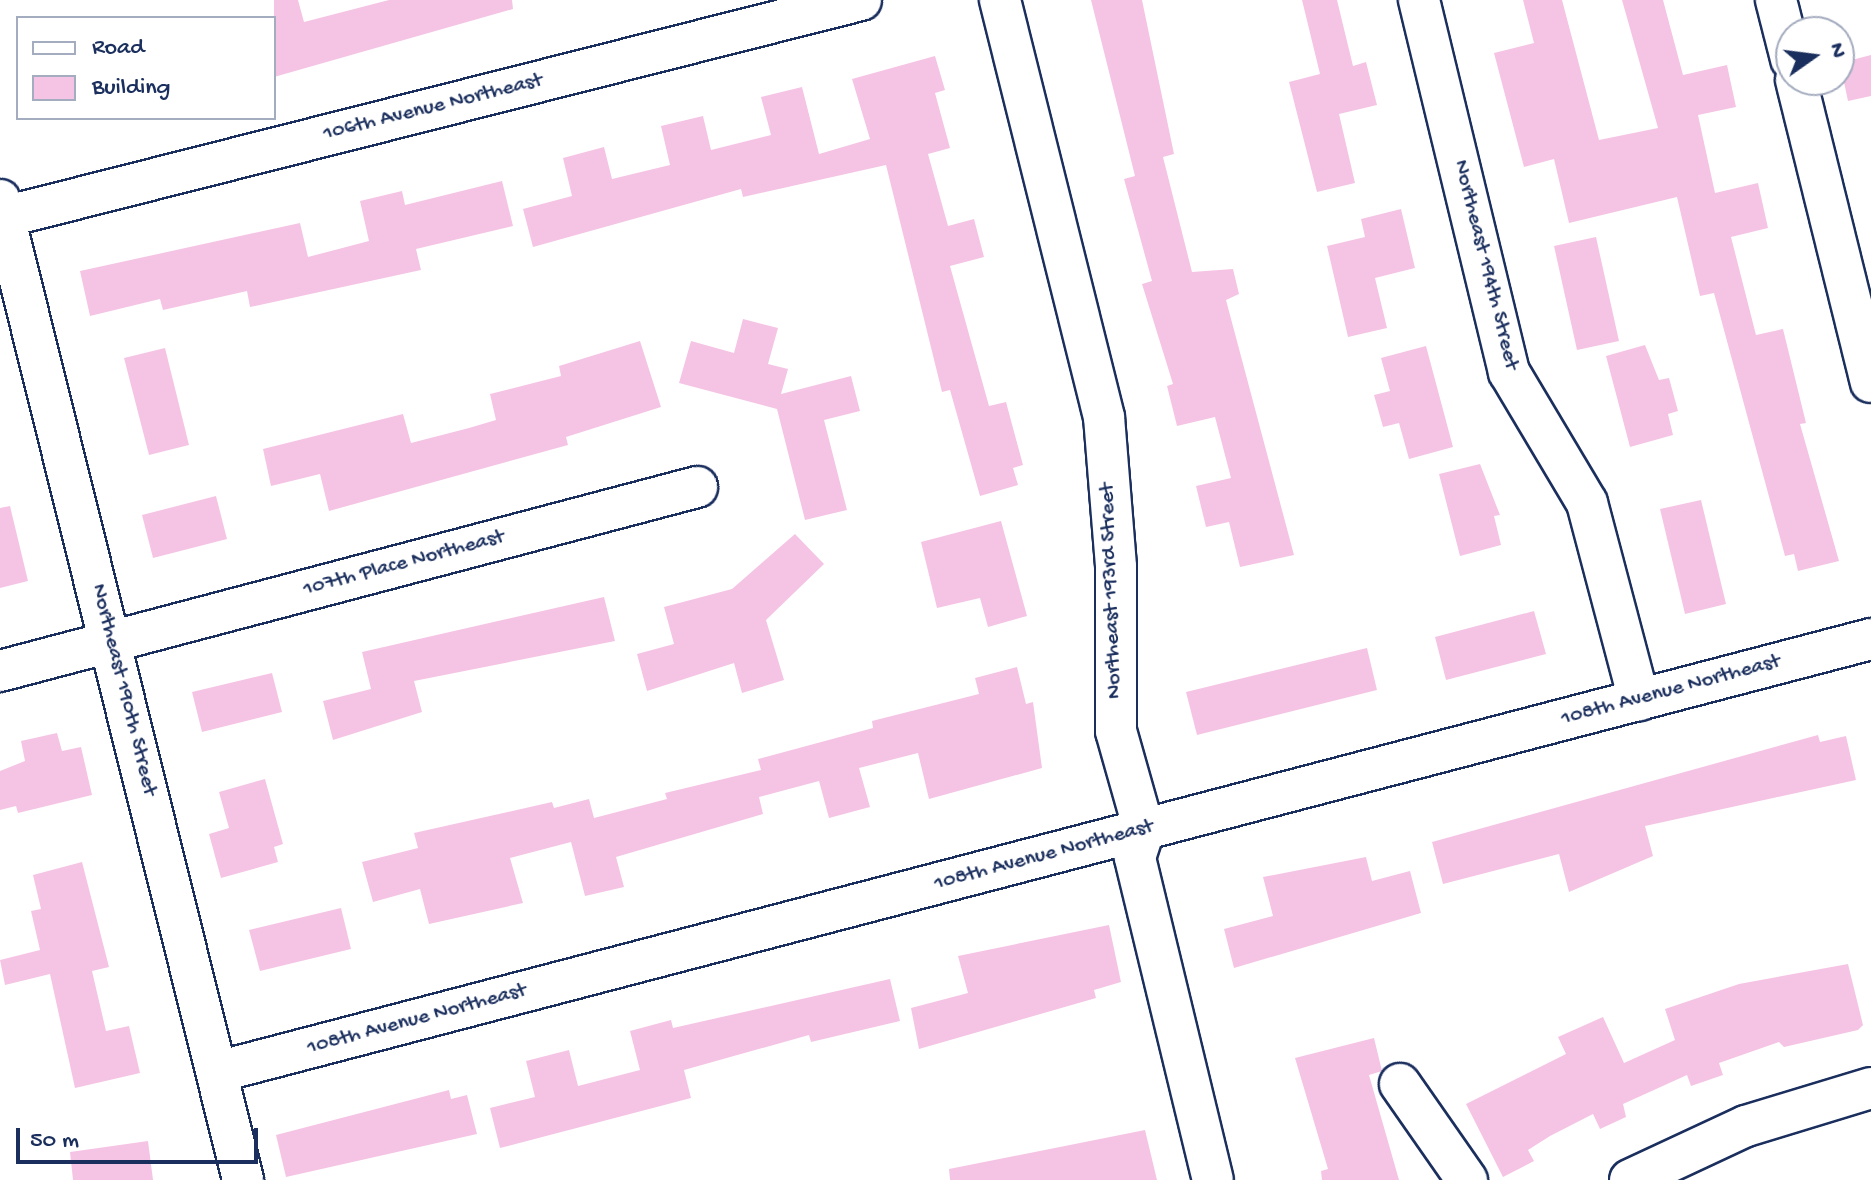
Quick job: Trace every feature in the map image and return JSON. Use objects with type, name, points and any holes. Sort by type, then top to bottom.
[{"type":"street","name":"106th Avenue Northeast","points":[[2,208],[861,0]]},
{"type":"street","name":"Northeast 193rd Street","points":[[1000,0],[1104,417],[1116,567],[1116,731],[1144,830],[1135,858],[1213,1180]]},
{"type":"street","name":"Northeast 194th Street","points":[[1419,0],[1509,372],[1587,503],[1639,700]]},
{"type":"street","points":[[1800,96],[1871,382]]},
{"type":"street","name":"Northeast 190th Street","points":[[2,208],[243,1180]]},
{"type":"street","name":"107th Place Northeast","points":[[0,671],[697,487]]},
{"type":"street","name":"108th Avenue Northeast","points":[[217,1072],[1871,639]]},
{"type":"street","points":[[1400,1084],[1467,1180]]},
{"type":"street","points":[[1630,1180],[1746,1126],[1871,1088]]},
{"type":"building","points":[[274,0],[298,0],[304,22],[389,0],[512,0],[513,9],[276,76]]},
{"type":"building","points":[[1091,0],[1142,0],[1174,154],[1163,157],[1192,272],[1233,269],[1239,294],[1226,300],[1294,555],[1240,567],[1229,522],[1206,527],[1196,486],[1231,478],[1215,417],[1177,426],[1167,386],[1173,384],[1142,284],[1152,281],[1124,179],[1135,176]]},
{"type":"building","points":[[1302,0],[1337,0],[1353,66],[1366,62],[1377,105],[1339,114],[1355,183],[1317,192],[1289,82],[1320,74]]},
{"type":"building","points":[[1523,0],[1562,0],[1599,140],[1658,128],[1622,0],[1663,0],[1683,75],[1727,65],[1736,107],[1698,115],[1715,193],[1758,183],[1768,228],[1731,237],[1756,335],[1783,329],[1806,423],[1800,424],[1839,561],[1798,571],[1794,554],[1785,556],[1714,293],[1700,296],[1677,197],[1569,223],[1554,159],[1524,167],[1494,53],[1534,43]]},
{"type":"building","points":[[1871,55],[1871,96],[1848,101],[1847,96],[1855,96],[1855,59]]},
{"type":"building","points":[[935,56],[945,90],[935,93],[950,148],[928,154],[948,226],[974,219],[984,257],[950,266],[989,406],[1006,402],[1023,465],[1013,468],[1018,485],[980,496],[950,390],[942,392],[886,165],[743,197],[741,189],[533,247],[523,209],[572,196],[563,158],[604,147],[612,179],[670,165],[661,126],[703,116],[711,150],[771,135],[761,97],[802,87],[819,154],[870,139],[852,79]]},
{"type":"building","points":[[502,181],[513,226],[416,249],[421,270],[250,307],[247,291],[163,310],[160,299],[90,316],[80,271],[300,223],[308,257],[369,241],[360,201],[402,191],[405,205]]},
{"type":"building","points":[[1401,209],[1415,268],[1375,278],[1387,328],[1348,337],[1327,246],[1365,237],[1361,219]]},
{"type":"building","points":[[1596,237],[1619,341],[1577,350],[1554,246]]},
{"type":"building","points":[[743,319],[778,328],[768,364],[788,369],[781,394],[851,376],[860,411],[824,420],[847,510],[805,520],[777,409],[679,383],[691,341],[734,353]]},
{"type":"building","points":[[640,341],[661,407],[566,437],[568,445],[329,511],[320,474],[271,486],[263,449],[403,414],[411,443],[469,428],[496,420],[490,394],[561,376],[559,366]]},
{"type":"building","points":[[1645,345],[1659,380],[1669,378],[1678,411],[1668,414],[1673,435],[1630,447],[1606,356]]},
{"type":"building","points":[[1426,346],[1453,447],[1409,459],[1399,423],[1383,427],[1374,395],[1390,391],[1381,358]]},
{"type":"building","points":[[165,348],[189,445],[149,455],[124,358]]},
{"type":"building","points":[[1480,464],[1500,515],[1494,516],[1501,545],[1460,556],[1439,474]]},
{"type":"building","points":[[216,496],[227,539],[153,558],[142,515]]},
{"type":"building","points":[[1701,500],[1726,604],[1685,614],[1660,509]]},
{"type":"building","points":[[10,506],[28,581],[0,588],[0,508]]},
{"type":"building","points":[[1001,521],[1027,616],[988,627],[980,598],[937,608],[921,542]]},
{"type":"building","points":[[795,534],[824,564],[766,620],[784,680],[742,693],[734,663],[647,691],[637,654],[674,644],[664,607],[732,589]]},
{"type":"building","points":[[604,597],[615,641],[414,681],[422,712],[333,740],[323,701],[371,689],[362,652]]},
{"type":"building","points":[[1534,611],[1546,654],[1446,680],[1435,637]]},
{"type":"building","points":[[1367,648],[1377,690],[1197,735],[1186,692]]},
{"type":"building","points":[[1017,667],[1026,704],[1033,702],[1042,768],[929,799],[918,753],[859,768],[870,807],[829,818],[819,781],[759,797],[763,814],[616,857],[624,887],[585,896],[571,842],[510,858],[523,903],[429,924],[420,889],[373,902],[362,862],[418,848],[414,833],[552,802],[554,808],[589,799],[594,818],[667,799],[665,793],[761,770],[758,759],[873,728],[872,721],[979,694],[975,678]]},
{"type":"building","points":[[272,673],[282,712],[202,732],[192,692]]},
{"type":"building","points":[[57,733],[62,751],[81,747],[92,795],[18,813],[16,806],[0,810],[0,771],[25,761],[21,741]]},
{"type":"building","points":[[1818,735],[1820,742],[1846,736],[1856,780],[1645,826],[1653,856],[1569,892],[1559,854],[1443,884],[1432,842]]},
{"type":"building","points":[[265,779],[283,844],[274,847],[278,862],[221,878],[209,834],[229,828],[219,792]]},
{"type":"building","points":[[1366,857],[1372,881],[1410,871],[1421,913],[1234,968],[1224,929],[1273,916],[1263,877]]},
{"type":"building","points":[[82,862],[109,967],[92,971],[106,1031],[129,1026],[140,1073],[75,1088],[50,974],[5,985],[0,960],[40,950],[31,911],[41,909],[33,875]]},
{"type":"building","points":[[341,908],[351,949],[260,971],[249,930]]},
{"type":"building","points":[[1109,925],[1121,982],[1094,990],[1096,998],[919,1049],[911,1008],[968,993],[958,956]]},
{"type":"building","points":[[1848,964],[1863,1025],[1858,1030],[1784,1047],[1779,1042],[1719,1063],[1723,1075],[1691,1086],[1687,1075],[1623,1104],[1626,1117],[1600,1129],[1593,1114],[1550,1136],[1528,1150],[1534,1161],[1503,1177],[1466,1104],[1566,1054],[1558,1037],[1603,1017],[1624,1063],[1675,1040],[1665,1009],[1739,984]]},
{"type":"building","points":[[890,979],[900,1021],[811,1042],[809,1035],[684,1070],[691,1098],[500,1148],[490,1108],[535,1097],[526,1061],[569,1050],[578,1086],[640,1070],[630,1031],[671,1020],[673,1028]]},
{"type":"building","points":[[1374,1038],[1382,1071],[1369,1075],[1399,1180],[1322,1180],[1321,1171],[1328,1169],[1295,1058]]},
{"type":"building","points":[[449,1090],[451,1099],[467,1095],[477,1134],[286,1177],[276,1135]]},
{"type":"building","points":[[1145,1130],[1157,1180],[950,1180],[949,1169]]},
{"type":"building","points":[[148,1141],[153,1180],[73,1180],[70,1152]]}]
